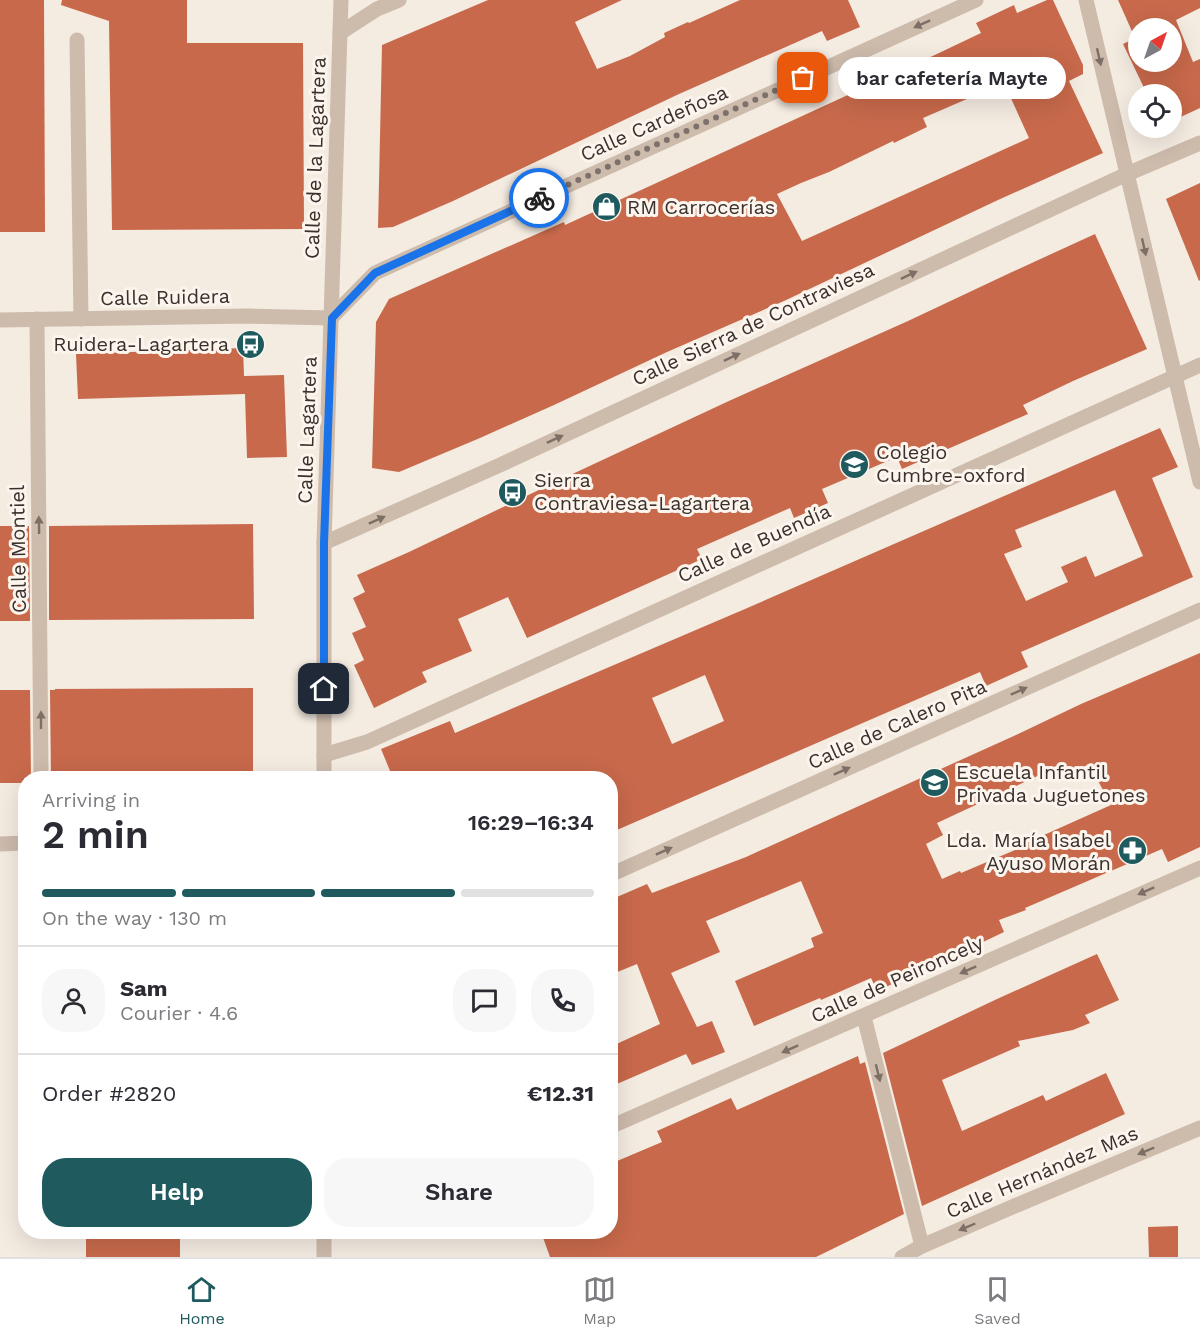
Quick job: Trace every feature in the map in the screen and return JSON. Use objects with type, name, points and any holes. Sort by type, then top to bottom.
[{"type":"street","name":"Calle de la Lagartera","points":[[332,318],[341,0]]},
{"type":"street","points":[[340,33],[377,9],[399,0]]},
{"type":"street","name":"Calle Cardeñosa","points":[[332,318],[375,273],[976,0]]},
{"type":"street","points":[[1086,0],[1200,482]]},
{"type":"street","points":[[77,40],[81,319]]},
{"type":"street","name":"Calle Sierra de Contraviesa","points":[[324,543],[500,465],[1127,174],[1200,143]]},
{"type":"street","name":"Calle Ruidera","points":[[0,320],[248,316],[332,318]]},
{"type":"street","name":"Calle Lagartera","points":[[324,543],[332,318]]},
{"type":"street","name":"Calle Montiel","points":[[38,320],[41,771]]},
{"type":"street","name":"Calle de Buendía","points":[[324,755],[367,742],[1200,365]]},
{"type":"street","points":[[324,543],[324,771]]},
{"type":"street","name":"Calle de Calero Pita","points":[[618,871],[1200,610]]},
{"type":"street","points":[[0,844],[18,843]]},
{"type":"street","name":"Calle de Peironcely","points":[[618,1124],[1200,868]]},
{"type":"street","points":[[864,1017],[922,1246]]},
{"type":"street","name":"Calle Hernández Mas","points":[[902,1257],[922,1246],[1200,1128]]},
{"type":"street","points":[[324,1239],[324,1257]]},
{"type":"building","points":[[0,0],[44,0],[45,232],[0,232]]},
{"type":"building","points":[[62,0],[187,0],[187,43],[303,43],[304,229],[112,230],[109,21],[61,5]]},
{"type":"building","points":[[488,0],[622,0],[575,22],[597,69],[630,56],[665,37],[664,33],[740,0],[848,0],[860,27],[827,41],[822,31],[679,94],[453,201],[393,227],[378,228],[382,45]]},
{"type":"building","points":[[1047,0],[1053,0],[1083,65],[1083,74],[1069,81],[1103,153],[784,301],[480,438],[399,472],[372,468],[376,322],[389,299],[564,222],[565,225],[939,53],[981,33],[976,23],[1014,5],[1017,13]],"holes":[[[1004,83],[1029,138],[802,241],[777,194],[927,127],[923,118]]]},
{"type":"building","points":[[1118,0],[1200,0],[1200,8],[1180,18],[1128,18],[1128,22]]},
{"type":"building","points":[[1182,35],[1193,62],[1200,59],[1200,108],[1182,116],[1182,84],[1142,84],[1136,72],[1182,72]]},
{"type":"building","points":[[1128,42],[1128,54],[1123,44]]},
{"type":"building","points":[[1200,183],[1200,280],[1199,281],[1166,199]]},
{"type":"building","points":[[1095,234],[1147,349],[1023,405],[1028,414],[902,469],[897,457],[822,489],[828,503],[794,518],[790,508],[697,549],[702,559],[527,638],[508,597],[458,619],[472,651],[422,672],[427,682],[374,708],[354,665],[364,660],[352,633],[366,627],[353,598],[365,592],[357,575],[731,400]]},
{"type":"building","points":[[243,348],[244,376],[284,375],[287,457],[247,458],[245,394],[78,399],[76,354]]},
{"type":"building","points":[[1160,428],[1178,467],[1152,478],[1193,577],[1021,652],[1028,667],[986,686],[980,672],[618,830],[618,771],[390,771],[381,749],[450,721],[455,733]],"holes":[[[1115,490],[1143,556],[1095,577],[1086,556],[1061,567],[1068,582],[1026,601],[1004,554],[1022,547],[1015,530]],[[705,675],[724,721],[672,744],[652,698]]]},
{"type":"building","points":[[253,524],[254,619],[49,620],[49,526]]},
{"type":"building","points":[[0,526],[29,526],[30,621],[0,621]]},
{"type":"building","points":[[1200,653],[1200,847],[1168,862],[1162,849],[1025,908],[1026,910],[999,920],[1004,932],[877,991],[871,978],[754,1026],[735,981],[814,947],[811,938],[823,933],[801,881],[706,921],[720,952],[671,973],[697,1027],[712,1021],[725,1052],[692,1065],[686,1054],[618,1084],[618,1043],[660,1024],[637,964],[618,972],[618,897],[647,884],[652,893],[746,857],[1081,704]],"holes":[[[1089,764],[1111,805],[1026,843],[1027,845],[942,879],[926,844],[943,835],[937,823],[1059,766],[1064,777]]]},
{"type":"building","points":[[253,688],[253,771],[51,771],[50,690]]},
{"type":"building","points":[[0,690],[30,690],[31,771],[18,771],[18,783],[0,783]]},
{"type":"building","points":[[1097,954],[1119,1000],[1085,1015],[1090,1023],[1073,1030],[1018,1041],[1020,1046],[942,1080],[962,1131],[1043,1095],[1046,1101],[1106,1073],[1125,1114],[922,1206],[883,1053]]},
{"type":"building","points":[[858,1056],[860,1064],[865,1062],[904,1214],[816,1257],[550,1257],[544,1239],[618,1239],[618,1161],[662,1142],[657,1131],[731,1098],[737,1110]]},
{"type":"building","points":[[1178,1226],[1178,1257],[1149,1257],[1148,1227]]},
{"type":"building","points":[[86,1239],[180,1239],[180,1257],[86,1257]]},
{"type":"way so far","points":[[539,198],[803,78]]},
{"type":"place","name":"bar cafetería Mayte","points":[[803,78]]},
{"type":"place","name":"RM Carrocerías","points":[[606,207]]},
{"type":"place","name":"Ruidera-Lagartera","points":[[250,344]]},
{"type":"place","name":"Colegio Cumbre-oxford","points":[[855,464]]},
{"type":"place","name":"Sierra Contraviesa-Lagartera","points":[[513,492]]},
{"type":"place","name":"Escuela Infantil Privada Juguetones","points":[[935,783]]},
{"type":"place","name":"Lda. María Isabel Ayuso Morán","points":[[1132,851]]},
{"type":"route","points":[[324,689],[324,543],[332,318],[375,273],[539,198]]}]
